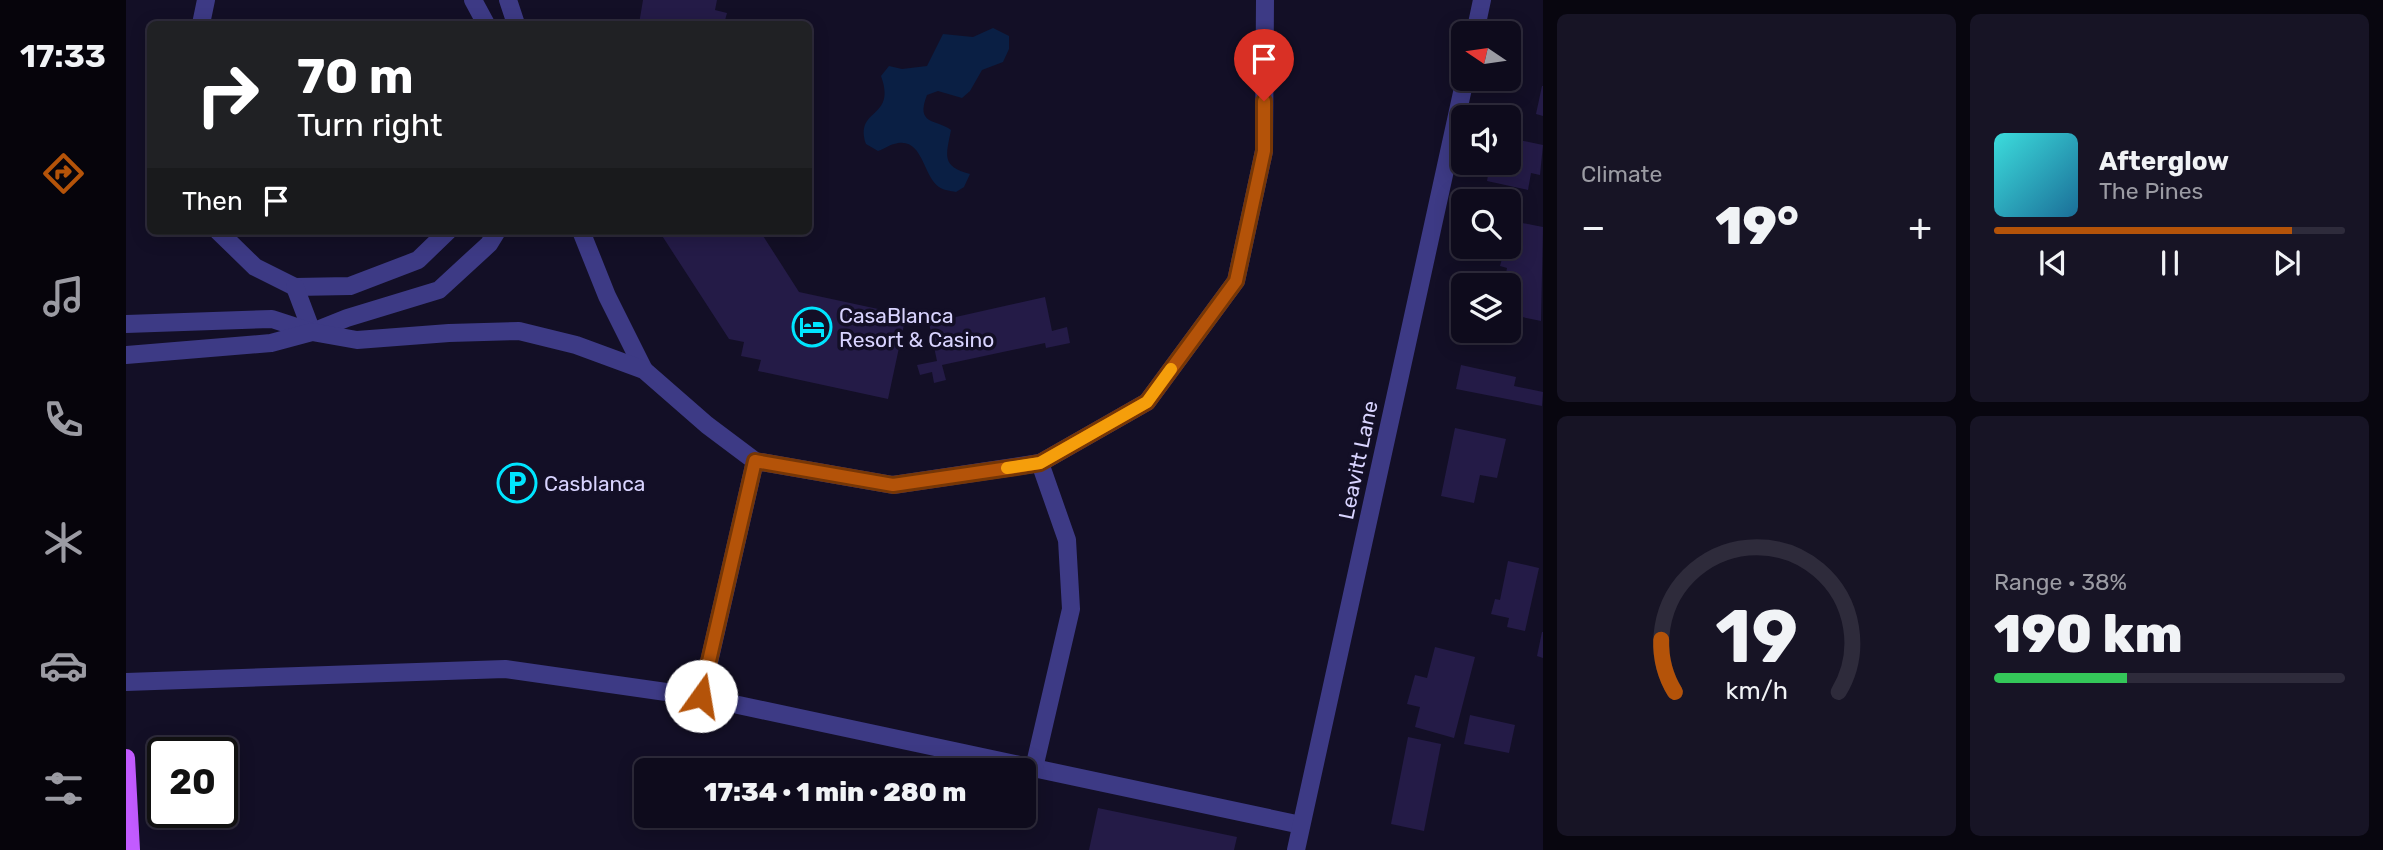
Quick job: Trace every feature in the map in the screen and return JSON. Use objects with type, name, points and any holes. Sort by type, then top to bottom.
[{"type":"main road","points":[[126,758],[131,850]]},
{"type":"street","points":[[202,21],[206,0]]},
{"type":"street","points":[[473,0],[484,21]]},
{"type":"street","points":[[508,0],[515,21]]},
{"type":"street","points":[[126,324],[272,319],[312,332],[357,340],[519,331],[576,345],[644,370],[706,425],[755,461],[893,485],[1040,463],[1147,402],[1236,281],[1264,151],[1265,0]]},
{"type":"street","points":[[1478,21],[1482,0]]},
{"type":"street","name":"Leavitt Lane","points":[[1296,850],[1462,91]]},
{"type":"street","points":[[222,235],[255,267],[295,288],[350,286],[418,261],[444,235]]},
{"type":"street","points":[[126,355],[271,343],[312,332],[347,318],[439,290],[489,244],[495,235]]},
{"type":"street","points":[[583,235],[607,296],[644,370]]},
{"type":"street","points":[[295,288],[312,332]]},
{"type":"street","points":[[701,696],[755,461]]},
{"type":"street","points":[[1036,759],[1070,609],[1067,540],[1040,463]]},
{"type":"street","points":[[126,682],[505,669],[701,696],[988,758]]},
{"type":"street","points":[[1036,768],[1301,825]]},
{"type":"water","points":[[993,28],[1009,36],[1009,49],[1003,62],[982,70],[970,91],[962,98],[938,91],[927,95],[924,105],[925,116],[929,120],[951,130],[948,159],[954,167],[970,174],[964,187],[956,192],[939,187],[911,145],[894,144],[878,151],[866,144],[866,124],[884,100],[881,76],[889,66],[902,69],[927,66],[943,34],[973,37]]},
{"type":"building","points":[[643,0],[717,0],[715,10],[727,13],[725,21],[640,21]]},
{"type":"building","points":[[1543,86],[1543,116],[1536,114]]},
{"type":"building","points":[[1521,140],[1543,145],[1540,175],[1531,173],[1528,190],[1487,181],[1488,175],[1521,175]]},
{"type":"building","points":[[1521,223],[1543,227],[1541,321],[1521,317],[1521,273],[1506,273],[1507,268],[1500,266],[1502,259],[1521,259]]},
{"type":"building","name":"CasaBlanca Resort & Casino","points":[[662,235],[763,235],[799,292],[906,315],[888,399],[758,371],[761,360],[741,356],[744,342],[729,339]]},
{"type":"building","points":[[1045,297],[1052,331],[1067,327],[1070,343],[1046,348],[1045,343],[942,365],[946,380],[934,383],[932,372],[920,375],[917,365],[937,361],[929,323]]},
{"type":"building","points":[[1461,365],[1516,377],[1514,386],[1543,392],[1542,406],[1456,389]]},
{"type":"building","points":[[1455,428],[1506,439],[1497,478],[1480,475],[1474,503],[1441,496]]},
{"type":"building","points":[[1508,561],[1539,568],[1525,631],[1507,627],[1509,618],[1491,614],[1495,599],[1500,600]]},
{"type":"building","points":[[1543,632],[1543,658],[1537,656]]},
{"type":"building","points":[[1435,647],[1475,657],[1454,738],[1415,727],[1420,707],[1407,704],[1415,675],[1427,678]]},
{"type":"building","points":[[1470,715],[1515,725],[1509,753],[1464,744]]},
{"type":"building","points":[[1408,737],[1441,744],[1424,831],[1391,824]]},
{"type":"building","points":[[1098,808],[1237,837],[1234,850],[1089,850]]},
{"type":"slow traffic","points":[[1007,468],[1040,463],[1147,402],[1171,369]]},
{"type":"place","name":"CasaBlanca Resort & Casino","points":[[812,327]]},
{"type":"place","name":"Casblanca","points":[[517,483]]},
{"type":"route","points":[[701,696],[755,461],[893,485],[1016,467],[1040,463],[1147,402],[1236,281],[1264,151],[1264,101]]}]
